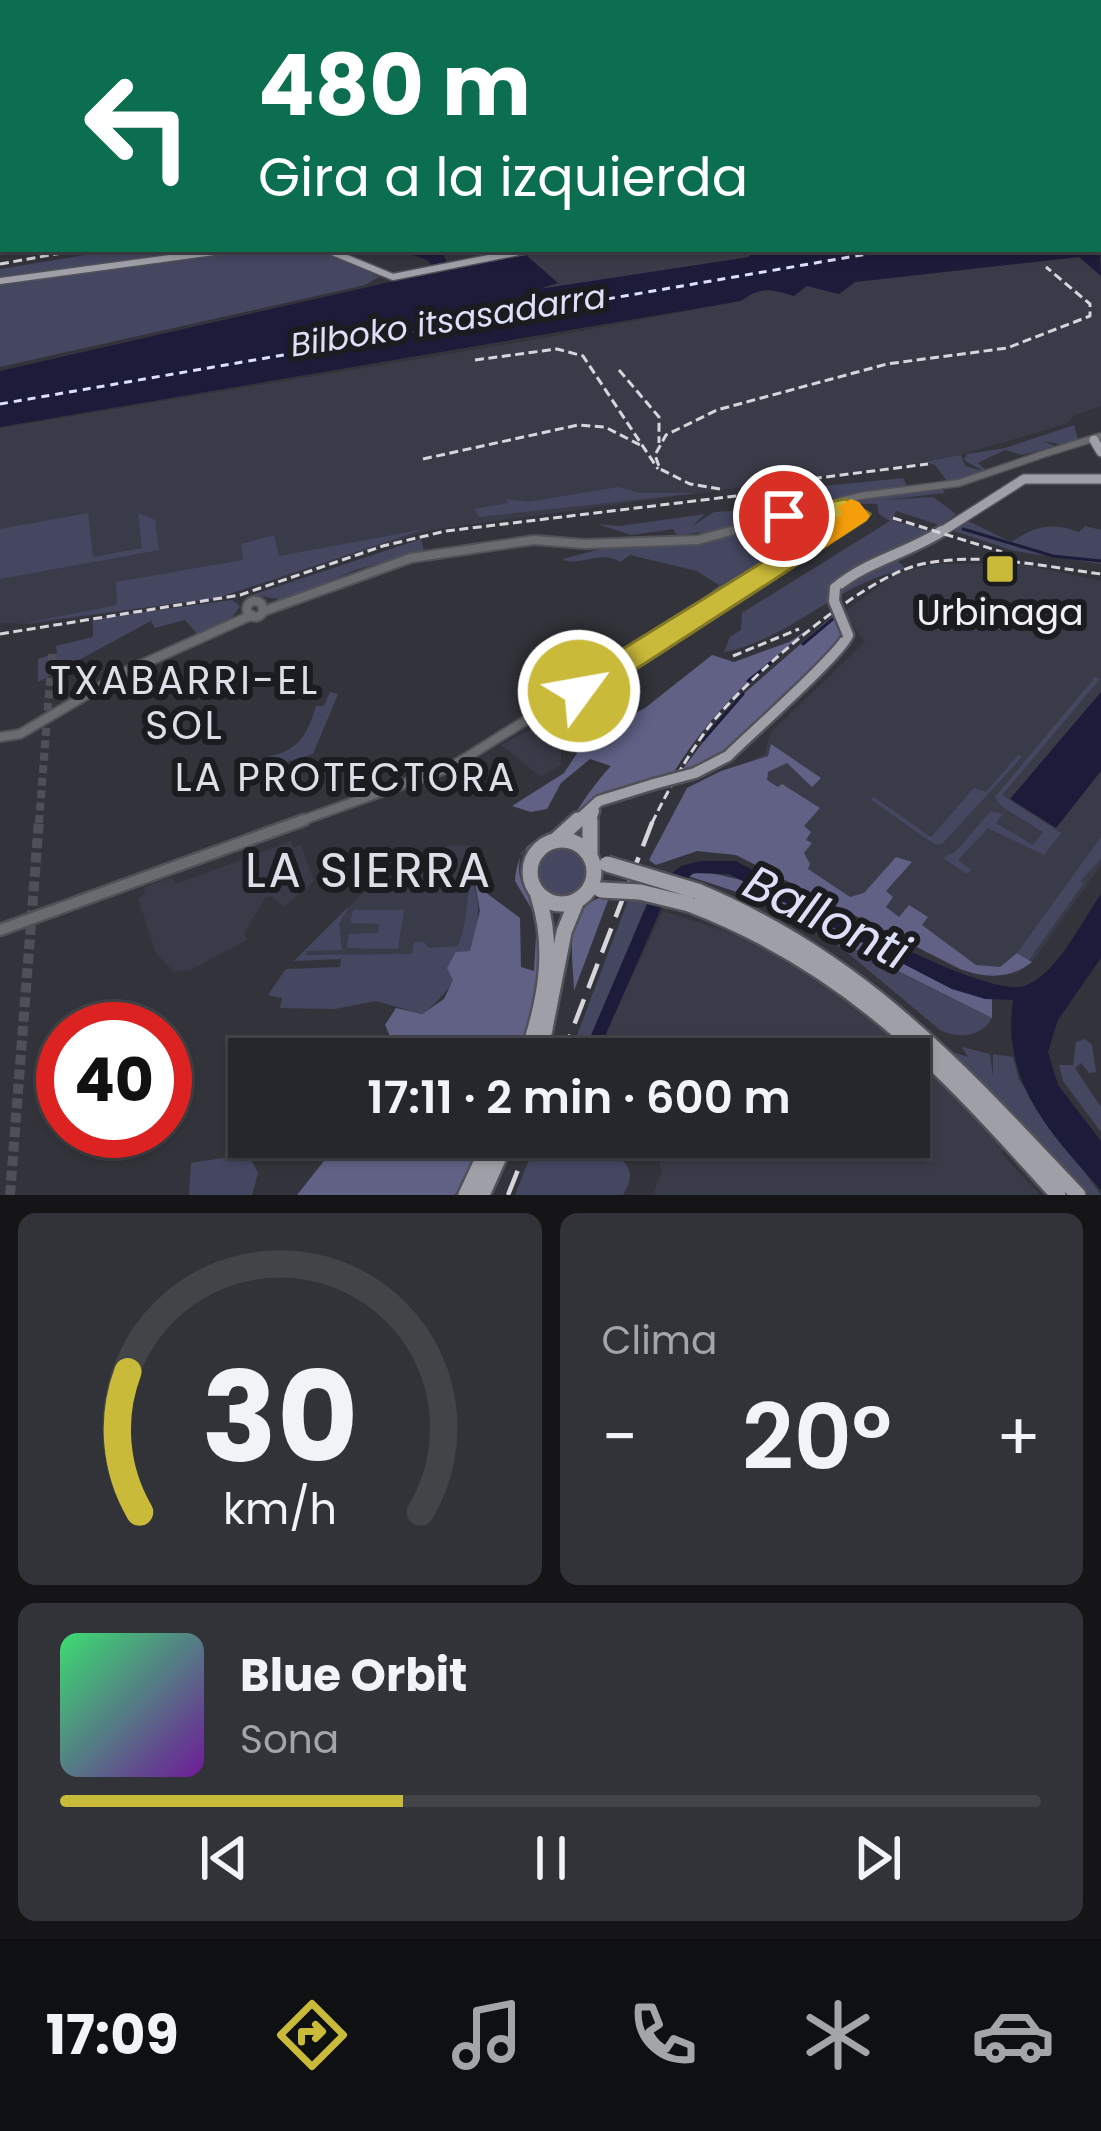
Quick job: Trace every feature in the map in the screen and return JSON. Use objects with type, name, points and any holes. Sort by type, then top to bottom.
[{"type":"main road","points":[[0,281],[214,252]]},
{"type":"main road","points":[[333,252],[388,277],[518,252]]},
{"type":"main road","points":[[533,1038],[549,931],[528,880],[528,865],[536,852],[610,796],[694,773],[728,756],[800,683],[843,649],[848,635],[835,588],[849,576],[914,549],[978,506],[1037,480],[1101,480]]},
{"type":"main road","points":[[544,1038],[565,923],[596,881],[597,859],[589,823],[610,796]]},
{"type":"main road","points":[[551,844],[573,844],[597,859],[693,898],[793,933],[875,989],[1078,1195]]},
{"type":"main road","points":[[537,893],[556,902],[588,894],[640,892],[693,898],[785,944],[859,992],[921,1048],[1058,1195]]},
{"type":"main road","points":[[466,1195],[483,1158]]},
{"type":"main road","points":[[482,1195],[499,1158]]},
{"type":"street","points":[[0,737],[20,734],[127,671],[232,625],[249,612],[250,604],[288,603],[394,562],[535,540],[585,544],[698,540],[860,496],[953,484],[1089,444]]},
{"type":"street","points":[[0,930],[451,766],[855,518],[854,509],[791,520],[784,516]]},
{"type":"shaded area","points":[[104,252],[153,252],[153,258],[0,280],[0,269]]},
{"type":"shaded area","points":[[227,252],[328,252],[379,277],[365,285],[0,367],[0,284]]},
{"type":"shaded area","points":[[753,252],[749,257],[682,270],[539,289],[556,283],[526,255]]},
{"type":"shaded area","points":[[1101,257],[1101,406],[1075,415],[1066,424],[946,459],[431,530],[217,598],[31,624],[0,623],[0,428],[544,338],[740,301],[754,291],[770,288],[794,296],[807,285],[839,294],[855,282]]},
{"type":"shaded area","points":[[1074,425],[1078,440],[1064,445],[1043,441],[1055,446],[1022,455],[1005,450],[978,463],[987,471],[948,482],[935,465],[925,462],[961,455],[965,466],[983,471],[964,460],[967,454],[1005,448]]},
{"type":"shaded area","points":[[903,478],[907,486],[863,495],[941,488],[945,493],[884,500],[933,497],[956,514],[942,526],[896,511],[892,520],[932,532],[891,554],[906,569],[858,586],[771,635],[724,652],[730,637],[741,630],[742,613],[890,521],[879,514],[877,504],[824,503],[825,486]]},
{"type":"shaded area","points":[[619,487],[640,493],[698,493],[479,517],[474,509],[508,503],[506,499],[527,502]]},
{"type":"shaded area","points":[[766,500],[805,502],[715,531],[677,535],[673,529],[632,535],[597,524],[620,526],[705,514],[691,527],[714,512],[768,509]]},
{"type":"shaded area","points":[[846,509],[851,516],[667,629],[719,585],[697,571],[630,555],[620,562],[605,557],[562,559],[613,546],[679,544]]},
{"type":"shaded area","points":[[88,513],[93,557],[142,548],[138,513],[155,520],[159,550],[0,579],[0,529]]},
{"type":"shaded area","points":[[966,520],[1011,542],[1044,527],[1101,530],[1101,564],[1014,551],[951,530]]},
{"type":"shaded area","points":[[425,529],[217,598],[26,623],[117,605],[116,582],[243,560],[241,544],[274,535],[279,556]]},
{"type":"shaded area","points":[[421,539],[424,552],[358,569],[285,600],[252,595]]},
{"type":"shaded area","points":[[934,564],[1019,564],[1101,581],[1101,865],[1032,962],[1015,974],[978,975],[960,969],[736,855],[697,851],[656,865],[649,860],[687,788],[764,755],[771,732],[865,642],[844,612],[896,574]]},
{"type":"shaded area","points":[[232,600],[240,606],[229,622],[198,635],[185,620],[155,628],[151,621],[38,682],[38,659],[57,653],[56,646],[93,637],[93,619]]},
{"type":"shaded area","points":[[835,614],[844,642],[727,747],[679,774],[733,703]]},
{"type":"shaded area","points":[[812,627],[735,695],[672,775],[591,801],[559,830],[525,850],[567,822],[611,766],[590,759],[561,783],[547,809],[531,812],[512,806],[564,773],[585,741],[645,708],[712,655],[734,662],[789,642]]},
{"type":"shaded area","points":[[1095,677],[1100,679],[1002,795],[1061,833],[1044,855],[988,828],[958,860],[971,870],[967,874],[943,858],[955,852],[991,811],[1003,814],[996,823],[1033,845],[1043,832],[1001,806],[995,797]]},
{"type":"shaded area","points":[[330,692],[338,694],[313,754],[242,776],[245,763],[299,742],[316,706],[324,706]]},
{"type":"shaded area","points":[[585,701],[603,718],[561,747],[561,765],[541,777],[501,745]]},
{"type":"shaded area","points":[[771,744],[821,778],[812,787],[787,763],[768,772],[767,780],[820,808],[804,826],[811,832],[806,840],[812,843],[804,853],[808,869],[850,897],[864,893],[896,857],[912,862],[886,891],[893,897],[886,907],[899,917],[909,905],[928,917],[922,925],[976,965],[1000,967],[1017,953],[1032,962],[997,976],[960,969],[736,855],[697,851],[656,865],[649,860],[687,788],[768,756]]},
{"type":"shaded area","points":[[1018,755],[1022,757],[942,844],[934,844],[871,800],[874,797],[931,837],[974,788],[986,792]]},
{"type":"shaded area","points":[[1101,837],[1101,859],[1080,881],[1083,884],[1029,960],[1017,953]]},
{"type":"shaded area","points":[[291,841],[293,848],[301,845],[314,881],[284,907],[271,896],[265,898],[244,933],[247,940],[190,970],[174,972],[156,953],[138,898],[145,894],[144,887],[172,877],[175,884]]},
{"type":"shaded area","points":[[450,845],[473,846],[470,951],[294,961],[368,888]]},
{"type":"shaded area","points":[[552,847],[572,847],[586,861],[586,881],[572,895],[552,895],[538,881],[538,861]]},
{"type":"shaded area","points":[[521,858],[520,876],[538,916],[543,939],[525,1038],[390,1036],[385,1025],[396,1008],[422,1014],[444,999],[453,980],[447,968],[456,952],[470,951],[480,911],[472,866],[481,889],[520,918],[521,967],[534,971],[537,918],[515,881]]},
{"type":"shaded area","points":[[702,871],[746,881],[952,989],[992,999],[992,1018],[746,895],[688,876]]},
{"type":"shaded area","points":[[472,880],[478,917],[469,954],[449,988],[422,1014],[376,1001],[335,1009],[280,1008],[282,998],[268,995],[286,969],[340,967],[341,959],[294,961],[349,906],[339,924],[342,950],[307,951],[306,955],[412,954],[414,942],[424,942],[429,948],[457,946]]},
{"type":"shaded area","points":[[610,895],[574,991],[572,947],[577,920],[594,900]]},
{"type":"shaded area","points":[[629,898],[648,901],[590,1038],[576,1038]]},
{"type":"shaded area","points":[[353,910],[404,910],[398,949],[347,948],[349,934],[378,933],[379,924],[350,923]]},
{"type":"shaded area","points":[[663,911],[738,935],[803,966],[897,1038],[606,1038]]},
{"type":"shaded area","points":[[792,919],[992,1018],[969,1034],[940,1030],[843,949]]},
{"type":"shaded area","points":[[1085,1039],[1092,1045],[1096,1072],[1089,1073],[1081,1063],[1075,1068],[1101,1107],[1101,1132],[1063,1081],[1059,1065],[1073,1065],[1076,1042]]},
{"type":"shaded area","points":[[962,1047],[990,1054],[993,1078],[993,1054],[1013,1057],[1019,1080],[1101,1195],[1087,1195],[949,1051],[968,1057]]},
{"type":"shaded area","points":[[930,1072],[1005,1148],[1001,1153],[1040,1195],[652,1195],[662,1172],[658,1158],[930,1158]]},
{"type":"shaded area","points":[[250,1158],[258,1173],[252,1195],[189,1195],[191,1163]]},
{"type":"shaded area","points":[[326,1158],[475,1158],[455,1195],[297,1195]]},
{"type":"shaded area","points":[[530,1158],[619,1158],[630,1175],[623,1195],[515,1195]]},
{"type":"water","name":"Bilboko itsasadarra","points":[[404,252],[442,252],[450,269],[526,255],[558,283],[539,289],[749,257],[753,252],[1100,252],[1101,276],[1079,257],[855,282],[839,294],[807,286],[794,296],[760,291],[741,301],[0,427],[0,371],[438,271],[427,260]]},
{"type":"water","points":[[1101,692],[1101,771],[1056,828],[1010,799]]},
{"type":"water","name":"Ballonti","points":[[736,861],[882,938],[1002,986],[1024,986],[1047,971],[1101,894],[1101,958],[1058,1020],[1048,1052],[1058,1085],[1101,1141],[1101,1190],[1048,1126],[1022,1081],[1011,1029],[1013,1000],[985,999],[952,989],[729,874],[693,873],[663,904],[604,1038],[590,1038],[654,888],[681,866]]},
{"type":"waterway","points":[[963,529],[1053,556],[1101,561]]},
{"type":"waterway","points":[[803,644],[835,617]]},
{"type":"waterway","points":[[748,681],[774,660]]},
{"type":"waterway","points":[[703,740],[743,694]]},
{"type":"ferry route","points":[[0,404],[879,252]]},
{"type":"tunnel","points":[[39,823],[52,654]]},
{"type":"tunnel","points":[[10,1195],[39,820]]},
{"type":"railway","points":[[0,264],[67,252]]},
{"type":"railway","points":[[720,489],[690,484],[660,469],[655,455],[666,435],[717,410],[887,364],[1007,348],[1090,316],[1090,304],[1046,267]]},
{"type":"railway","points":[[475,360],[557,349],[583,356],[658,469]]},
{"type":"railway","points":[[619,370],[659,417],[659,443]]},
{"type":"railway","points":[[423,459],[578,425],[605,427],[642,446]]},
{"type":"railway","points":[[786,482],[928,464]]},
{"type":"railway","points":[[0,634],[240,595],[383,546],[446,531],[744,495],[819,497]]},
{"type":"railway","points":[[893,518],[1002,552]]},
{"type":"railway","points":[[652,823],[692,751],[725,708],[835,610],[894,574],[918,565],[963,559],[1101,574]]},
{"type":"railway","points":[[733,656],[799,629]]},
{"type":"railway","points":[[569,1038],[653,820]]},
{"type":"railway","points":[[508,1195],[523,1158]]},
{"type":"slow traffic","points":[[798,553],[857,516],[851,507]]},
{"type":"place","name":"Urbinaga","points":[[1000,569]]},
{"type":"district","name":"TXABARRI-EL SOL","points":[[185,702]]},
{"type":"district","name":"LA PROTECTORA","points":[[346,777]]},
{"type":"district","name":"LA SIERRA","points":[[369,870]]},
{"type":"route","points":[[579,691],[857,514],[846,506],[791,520],[784,516]]}]
